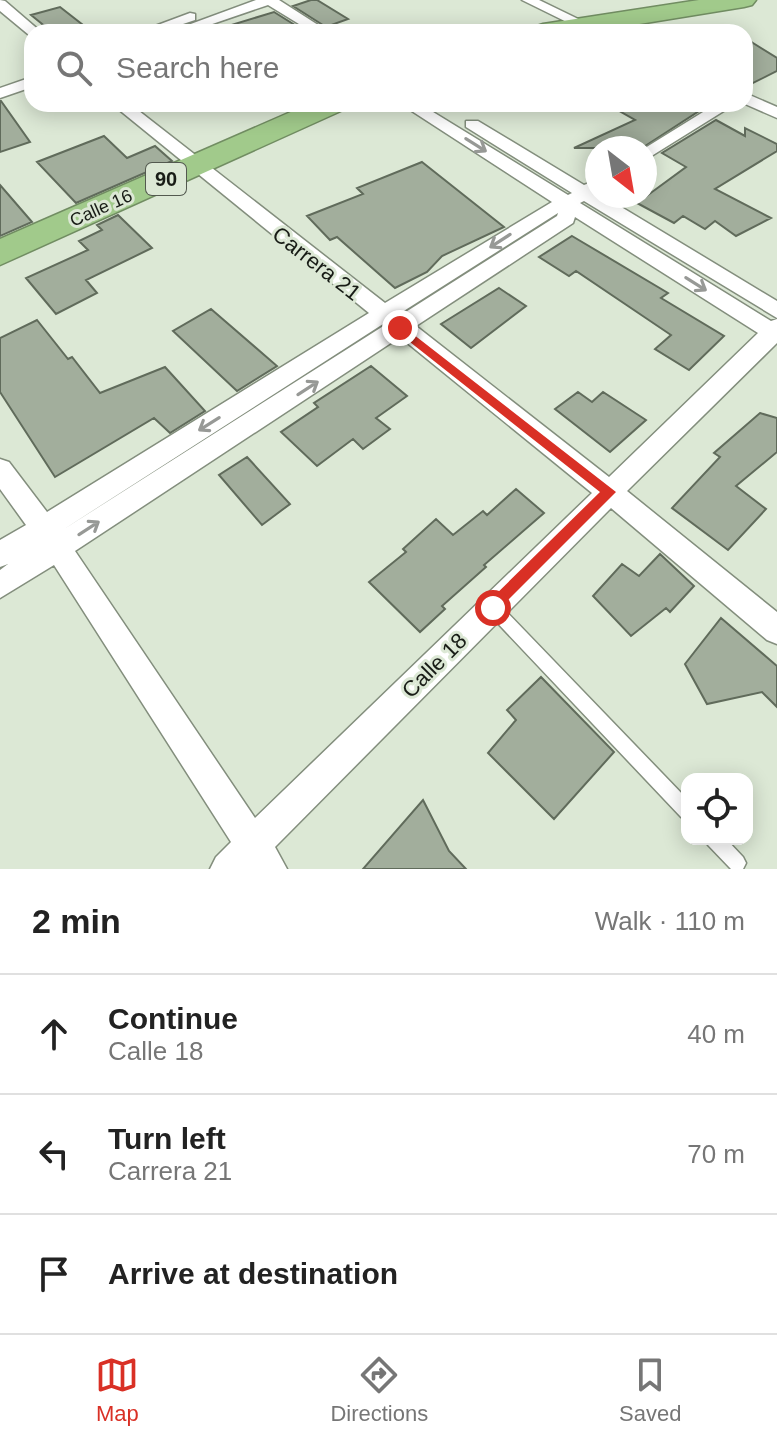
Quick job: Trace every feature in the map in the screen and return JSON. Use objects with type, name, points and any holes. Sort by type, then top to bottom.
[{"type":"highway","points":[[611,24],[744,0]]},
{"type":"highway","name":"Calle 16","points":[[0,253],[315,112]]},
{"type":"street","points":[[169,24],[238,0]]},
{"type":"street","points":[[196,24],[249,3],[269,0],[309,24]]},
{"type":"street","points":[[528,0],[546,21],[570,0]]},
{"type":"street","points":[[249,3],[282,24]]},
{"type":"street","points":[[0,4],[24,24]]},
{"type":"street","points":[[0,84],[24,75]]},
{"type":"street","points":[[0,93],[24,85]]},
{"type":"street","points":[[753,102],[777,113]]},
{"type":"street","name":"Carrera 21","points":[[130,112],[610,492],[777,630]]},
{"type":"street","points":[[424,112],[583,194]]},
{"type":"street","points":[[453,112],[583,194],[776,326]]},
{"type":"street","points":[[657,148],[714,112]]},
{"type":"street","points":[[0,585],[50,538],[392,322],[566,219],[583,194]]},
{"type":"street","name":"Calle 18","points":[[228,869],[261,857],[493,608],[776,326]]},
{"type":"street","points":[[0,469],[50,538],[261,857]]},
{"type":"street","points":[[0,555],[50,538]]},
{"type":"lane","points":[[493,608],[681,805]]},
{"type":"lane","points":[[720,845],[737,863]]},
{"type":"building","points":[[317,0],[348,19],[321,24],[293,6]]},
{"type":"building","points":[[60,7],[82,24],[42,24],[31,15]]},
{"type":"building","points":[[274,12],[293,24],[235,24]]},
{"type":"building","points":[[753,43],[777,58],[777,71],[753,83]]},
{"type":"building","points":[[0,101],[30,142],[0,152]]},
{"type":"building","points":[[621,112],[697,112],[657,138],[600,136],[635,120]]},
{"type":"building","points":[[716,120],[745,136],[745,128],[777,144],[777,151],[715,189],[771,218],[736,236],[715,221],[705,229],[683,216],[674,223],[646,208],[657,208],[657,188],[686,167],[662,153]]},
{"type":"building","points":[[104,136],[127,158],[155,146],[172,161],[76,203],[37,162]]},
{"type":"building","points":[[422,162],[504,227],[442,256],[427,272],[395,288],[337,237],[330,240],[307,216],[363,194],[357,188]]},
{"type":"building","points":[[0,185],[32,222],[0,236]]},
{"type":"building","points":[[118,215],[152,248],[86,280],[97,293],[56,314],[26,278],[88,250],[79,241],[102,230],[97,225]]},
{"type":"building","points":[[572,236],[668,293],[661,298],[724,336],[689,370],[655,349],[671,335],[576,271],[569,276],[539,257]]},
{"type":"building","points":[[499,288],[526,306],[471,348],[441,324]]},
{"type":"building","points":[[211,309],[277,366],[237,391],[173,331]]},
{"type":"building","points":[[37,320],[100,393],[165,367],[205,411],[170,433],[154,418],[55,477],[0,392],[0,338]]},
{"type":"building","points":[[371,366],[407,396],[376,418],[390,429],[363,449],[353,439],[317,466],[281,432],[318,407],[314,403]]},
{"type":"building","points":[[578,392],[592,402],[603,392],[646,420],[610,452],[555,409]]},
{"type":"building","points":[[760,413],[777,418],[777,452],[736,486],[766,509],[728,550],[672,508],[720,457],[714,453]]},
{"type":"building","points":[[247,457],[290,504],[262,525],[219,475]]},
{"type":"building","points":[[516,489],[544,513],[484,565],[486,567],[442,606],[445,609],[420,632],[369,582],[406,552],[403,549],[436,519],[453,535],[483,511],[487,515]]},
{"type":"building","points":[[660,554],[694,586],[670,612],[666,608],[631,636],[593,596],[622,564],[639,576]]},
{"type":"building","points":[[721,618],[777,666],[777,707],[762,692],[707,704],[685,664]]},
{"type":"building","points":[[541,677],[614,752],[554,819],[488,753],[516,720],[507,710]]},
{"type":"building","points":[[423,800],[449,851],[466,869],[363,869]]},
{"type":"route","points":[[400,328],[610,492],[493,608]]}]
